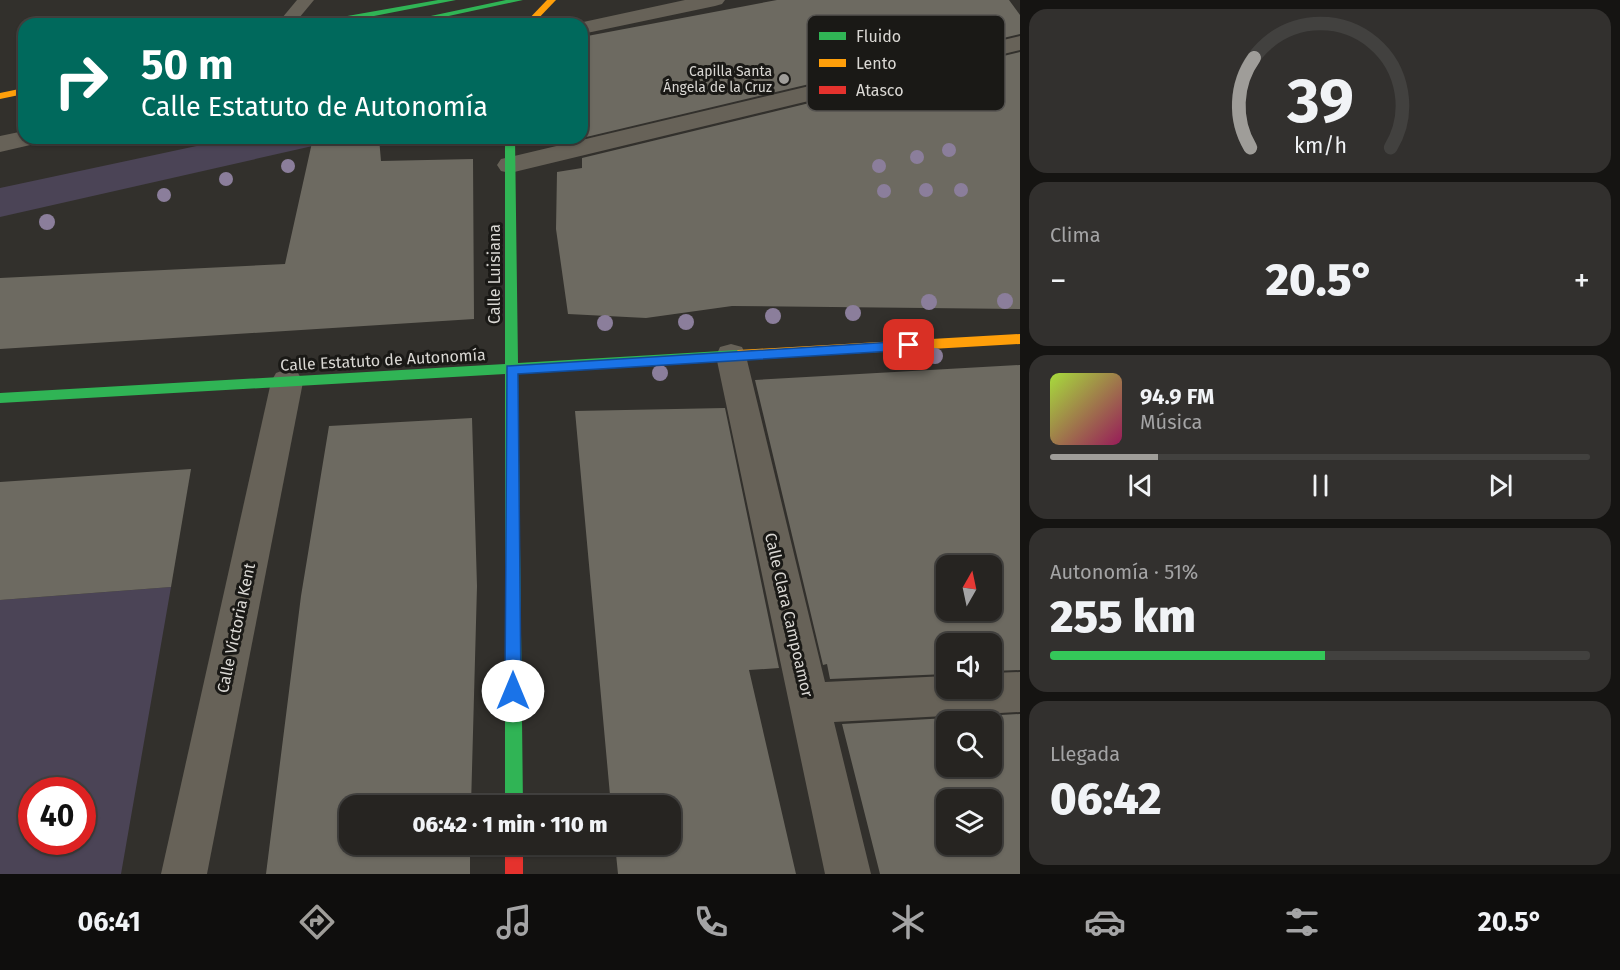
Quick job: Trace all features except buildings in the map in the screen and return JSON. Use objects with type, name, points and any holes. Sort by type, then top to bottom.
[{"type":"street","points":[[352,18],[452,0]]},
{"type":"street","points":[[429,18],[519,0]]},
{"type":"street","points":[[534,18],[552,0]]},
{"type":"street","points":[[588,27],[715,0]]},
{"type":"street","points":[[1005,47],[1020,43]]},
{"type":"street","points":[[0,81],[18,78]]},
{"type":"street","points":[[0,96],[18,93]]},
{"type":"street","points":[[510,165],[807,94]]},
{"type":"street","points":[[0,144],[18,140]]},
{"type":"street","name":"Calle Luisiana","points":[[510,144],[514,795]]},
{"type":"street","name":"Calle Estatuto de Autonomía","points":[[0,398],[1020,339]]},
{"type":"street","name":"Calle Clara Campoamor","points":[[731,356],[848,874]]},
{"type":"street","name":"Calle Victoria Kent","points":[[184,874],[287,382]]},
{"type":"street","points":[[809,703],[1020,692]]},
{"type":"street","points":[[514,855],[514,874]]},
{"type":"lane","points":[[290,18],[306,0]]},
{"type":"shaded area","points":[[206,144],[322,144],[0,217],[0,188]]},
{"type":"shaded area","points":[[171,587],[121,874],[0,874],[0,600]]},
{"type":"traffic: fast","points":[[352,18],[452,0]]},
{"type":"traffic: fast","points":[[430,17],[519,0]]},
{"type":"traffic: fast","points":[[510,144],[514,795]]},
{"type":"traffic: fast","points":[[0,398],[738,355]]},
{"type":"traffic: slow","points":[[534,18],[552,0]]},
{"type":"traffic: slow","points":[[0,96],[18,92]]},
{"type":"traffic: slow","points":[[738,355],[1020,339]]},
{"type":"traffic: jam","points":[[514,855],[514,874]]},
{"type":"place","name":"Capilla Santa Ángela de la Cruz","points":[[784,79]]},
{"type":"route","points":[[513,691],[511,369],[909,345]]}]
